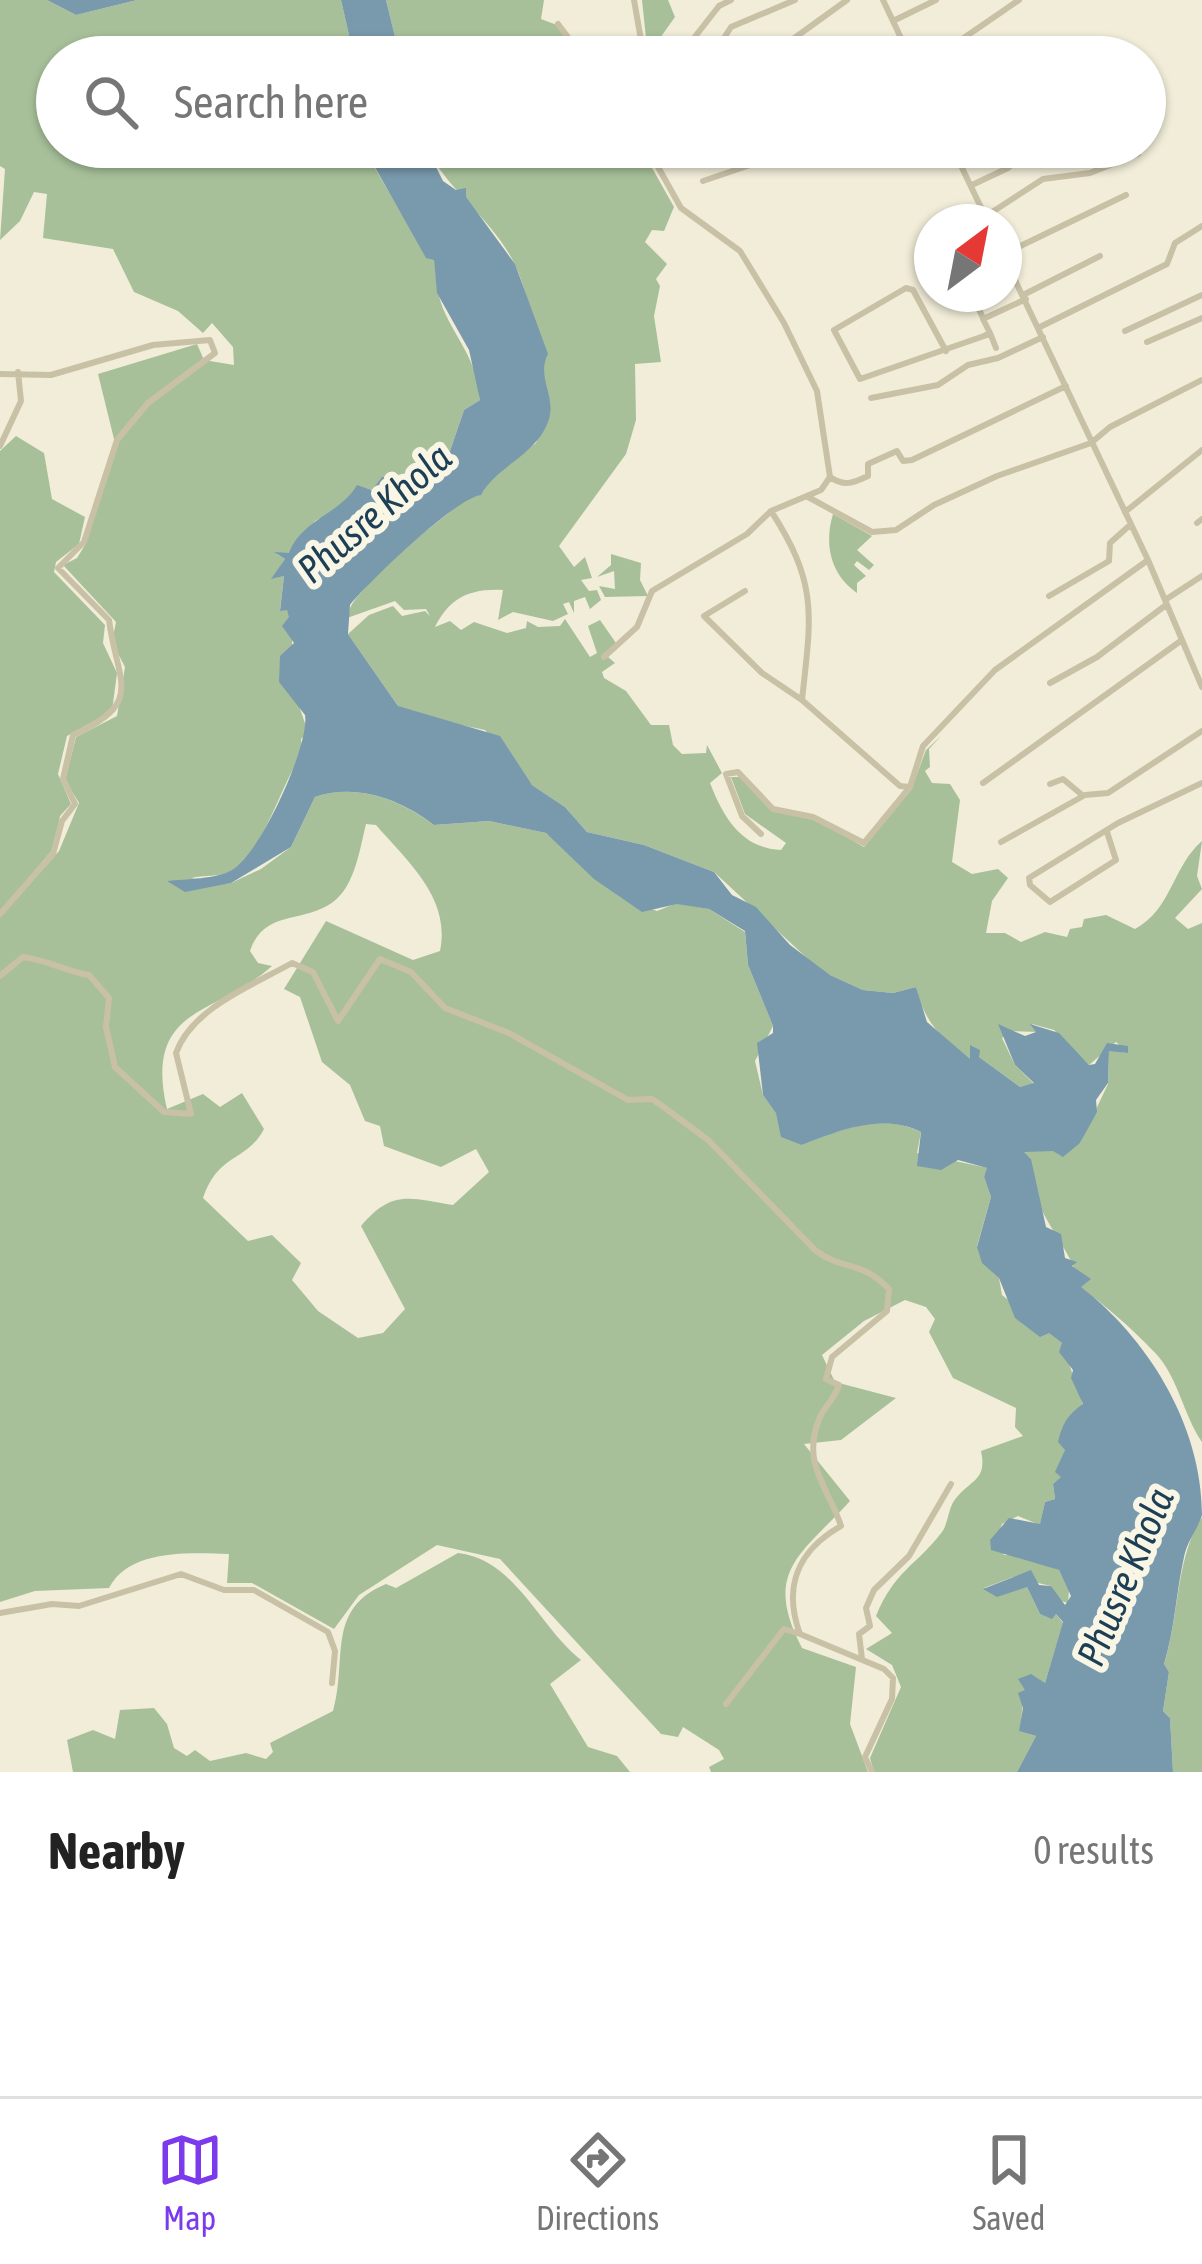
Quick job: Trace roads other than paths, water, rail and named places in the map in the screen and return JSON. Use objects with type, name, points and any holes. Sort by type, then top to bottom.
[{"type":"street","points":[[634,0],[640,36]]},
{"type":"street","points":[[695,36],[719,6],[731,0]]},
{"type":"street","points":[[725,36],[730,27],[795,0]]},
{"type":"street","points":[[797,36],[848,0]]},
{"type":"street","points":[[883,0],[900,36]]},
{"type":"street","points":[[893,20],[936,0]]},
{"type":"street","points":[[967,36],[1019,0]]},
{"type":"street","points":[[558,24],[567,36]]},
{"type":"street","points":[[661,168],[681,208],[740,251],[784,323],[817,391],[830,478],[839,484],[868,476],[868,464],[883,455],[897,452],[903,461],[912,460],[1066,386]]},
{"type":"street","points":[[703,181],[741,168]]},
{"type":"street","points":[[963,168],[980,204]]},
{"type":"street","points":[[972,185],[1009,168]]},
{"type":"street","points":[[1008,204],[1042,179],[1103,168]]},
{"type":"street","points":[[1022,246],[1126,195]]},
{"type":"street","points":[[1040,327],[1167,263],[1175,243],[1202,226]]},
{"type":"street","points":[[983,319],[1100,256]]},
{"type":"street","points":[[946,351],[913,290],[906,288],[834,330],[860,379],[946,351],[990,333]]},
{"type":"street","points":[[1022,291],[1202,687]]},
{"type":"street","points":[[1125,331],[1202,295]]},
{"type":"street","points":[[980,312],[996,348]]},
{"type":"street","points":[[1147,343],[1202,318]]},
{"type":"street","points":[[871,398],[938,385],[968,365],[998,358],[1043,337]]},
{"type":"street","points":[[0,374],[51,375],[173,342],[210,340],[215,353],[148,403],[117,440],[84,542],[58,568],[109,620],[110,645],[122,669],[118,705],[109,719],[73,735],[63,779],[75,804],[62,821],[53,854],[0,914]]},
{"type":"street","points":[[0,446],[21,401],[18,372]]},
{"type":"street","points":[[807,496],[872,532],[896,530],[934,505],[997,476],[1091,443],[1110,427],[1202,380]]},
{"type":"street","points":[[1124,513],[1202,450]]},
{"type":"street","points":[[604,657],[637,627],[652,591],[747,534],[771,511],[807,496],[830,478]]},
{"type":"street","points":[[771,511],[790,541],[812,604],[802,700]]},
{"type":"street","points":[[1049,596],[1109,560],[1111,541],[1130,525]]},
{"type":"street","points":[[760,835],[742,816],[726,774],[738,772],[773,809],[814,817],[864,843],[910,787],[922,746],[995,670],[1148,560]]},
{"type":"street","points":[[1050,683],[1097,656],[1202,576]]},
{"type":"street","points":[[746,591],[704,616],[761,673],[802,700],[900,786],[910,787]]},
{"type":"street","points":[[983,783],[1182,640]]},
{"type":"street","points":[[1001,842],[1085,795],[1108,794],[1202,731]]},
{"type":"street","points":[[1050,784],[1064,779],[1085,795]]},
{"type":"street","points":[[1107,832],[1116,860],[1050,902],[1030,885],[1029,878],[1107,832],[1202,783]]},
{"type":"street","points":[[0,976],[23,957],[46,959],[60,972],[89,975],[109,998],[106,1027],[115,1067],[164,1112],[180,1118],[190,1114],[191,1101],[176,1053],[187,1029],[203,1014],[292,963],[313,972],[338,1021],[380,959],[393,960],[445,1008],[509,1033],[628,1100],[652,1099],[708,1140],[815,1250],[832,1263],[866,1267],[889,1288],[890,1302],[887,1311],[828,1364],[826,1379],[839,1385],[820,1416],[814,1466],[841,1526],[806,1554],[795,1574],[793,1615],[800,1634]]},
{"type":"street","points":[[862,1659],[859,1634],[870,1626],[866,1608],[874,1590],[909,1556],[951,1484]]},
{"type":"street","points":[[0,1613],[52,1604],[79,1606],[165,1576],[196,1577],[224,1590],[254,1590],[328,1632],[335,1651],[332,1683]]},
{"type":"street","points":[[726,1703],[784,1629],[884,1669],[895,1688],[866,1757],[872,1772]]},
{"type":"water","points":[[47,0],[137,0],[76,15]]},
{"type":"water","points":[[341,0],[386,0],[395,36],[349,36]]},
{"type":"water","name":"Phusre Khola","points":[[375,168],[436,168],[443,181],[456,190],[466,188],[466,197],[515,264],[548,354],[544,370],[550,410],[544,431],[527,451],[481,495],[412,543],[350,605],[348,634],[398,706],[500,736],[532,785],[565,807],[587,832],[644,845],[714,872],[732,895],[756,907],[790,945],[830,975],[863,990],[893,993],[916,987],[927,1022],[970,1059],[970,1045],[980,1050],[979,1057],[1020,1087],[1034,1083],[1015,1065],[998,1024],[1025,1036],[1036,1032],[1030,1024],[1059,1033],[1089,1065],[1095,1064],[1107,1043],[1128,1046],[1128,1053],[1109,1051],[1108,1083],[1096,1100],[1097,1112],[1080,1143],[1063,1157],[1053,1151],[1024,1152],[1031,1159],[1046,1227],[1061,1234],[1065,1258],[1077,1262],[1072,1266],[1091,1279],[1081,1287],[1147,1356],[1181,1415],[1192,1447],[1202,1515],[1185,1551],[1164,1664],[1169,1672],[1163,1711],[1170,1718],[1173,1772],[1017,1772],[1036,1736],[1019,1731],[1023,1708],[1018,1693],[1025,1690],[1018,1679],[1031,1674],[1045,1683],[1063,1622],[1056,1614],[1052,1619],[1040,1614],[1027,1587],[997,1597],[983,1589],[1031,1570],[1039,1585],[1051,1586],[1065,1605],[1071,1596],[1059,1570],[991,1550],[990,1540],[1009,1518],[1040,1524],[1045,1502],[1055,1499],[1053,1484],[1061,1477],[1055,1472],[1065,1450],[1058,1442],[1064,1425],[1083,1404],[1071,1378],[1073,1370],[1059,1352],[1062,1343],[1049,1333],[1040,1337],[1015,1318],[999,1278],[982,1263],[977,1247],[991,1197],[984,1177],[987,1168],[958,1160],[941,1170],[917,1166],[921,1132],[906,1126],[846,1129],[802,1145],[781,1137],[776,1113],[763,1095],[757,1043],[773,1033],[773,1026],[748,965],[745,931],[709,909],[677,904],[642,912],[594,879],[546,833],[489,821],[434,825],[392,801],[362,793],[315,797],[291,847],[231,883],[185,892],[167,881],[218,875],[244,860],[269,821],[300,749],[305,715],[279,682],[280,656],[294,643],[282,626],[289,617],[287,610],[280,611],[284,576],[271,579],[285,559],[274,552],[289,553],[302,533],[357,485],[372,490],[382,477],[400,477],[448,457],[464,410],[480,400],[469,350],[437,293],[434,260],[426,258]]}]
